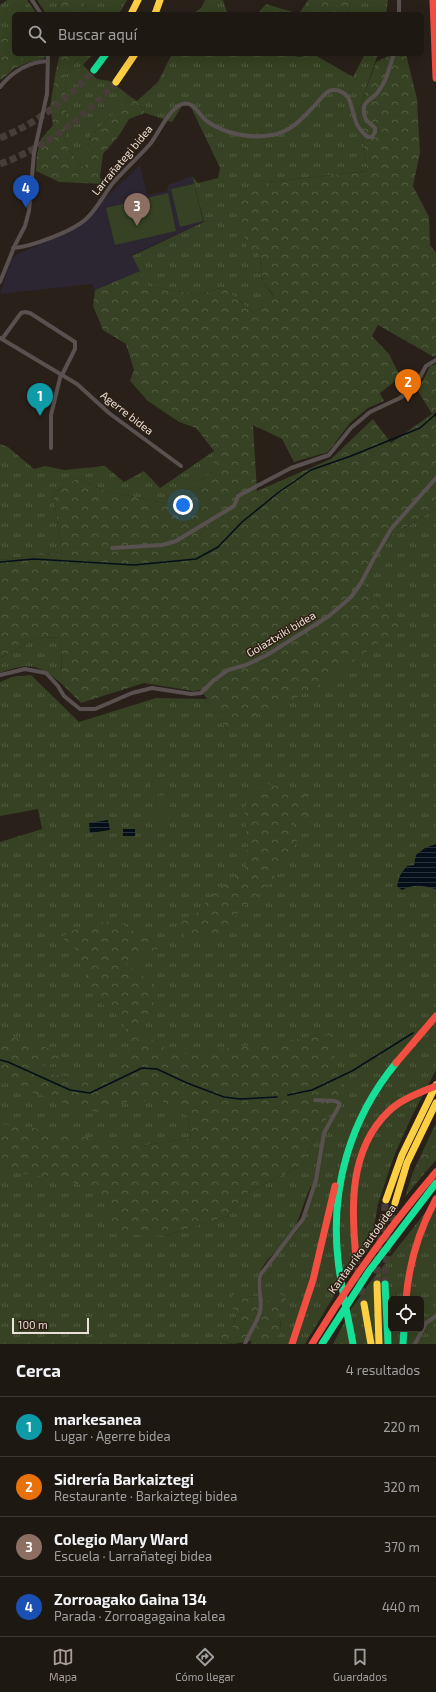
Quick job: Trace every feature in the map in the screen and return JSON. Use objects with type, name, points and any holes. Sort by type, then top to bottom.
[{"type":"highway","points":[[132,12],[138,0]]},
{"type":"highway","points":[[156,12],[160,0]]},
{"type":"highway","points":[[434,0],[436,78]]},
{"type":"highway","points":[[94,70],[104,56]]},
{"type":"highway","points":[[116,82],[134,56]]},
{"type":"highway","points":[[353,1341],[338,1262],[336,1219],[338,1191],[343,1164],[355,1129],[372,1096],[399,1058],[436,1016]]},
{"type":"highway","points":[[356,1257],[352,1221],[353,1193],[357,1167],[362,1150],[378,1124],[394,1107],[416,1093],[436,1086]]},
{"type":"highway","points":[[386,1200],[403,1150],[436,1086]]},
{"type":"highway","points":[[395,1203],[407,1163],[436,1103]]},
{"type":"highway","points":[[292,1344],[313,1280],[339,1170],[343,1164]]},
{"type":"highway","name":"Kantauriko autobidea","points":[[312,1344],[337,1302],[390,1228],[436,1172]]},
{"type":"highway","name":"Kantauriko autobidea","points":[[322,1344],[368,1271],[395,1234],[436,1183]]},
{"type":"highway","points":[[406,1296],[411,1264],[418,1239],[436,1199]]},
{"type":"highway","points":[[377,1284],[379,1344]]},
{"type":"highway","points":[[385,1284],[388,1344]]},
{"type":"highway","points":[[364,1304],[371,1344]]},
{"type":"highway","points":[[403,1344],[404,1332]]},
{"type":"street","points":[[32,0],[40,12]]},
{"type":"street","points":[[398,12],[399,0]]},
{"type":"street","points":[[0,282],[13,248],[25,226],[29,211],[34,153],[47,94],[48,56]]},
{"type":"street","name":"Larrañategi bidea","points":[[13,248],[24,248],[66,231],[84,220],[114,182],[151,143],[174,110],[182,104],[189,103],[208,122],[225,130],[249,136],[272,135],[289,129],[328,92],[339,91],[348,97],[354,119],[361,130],[368,136],[372,136],[375,132],[375,128],[366,120],[365,107],[369,99],[380,90],[393,56]]},
{"type":"street","points":[[0,86],[6,79],[18,70],[33,64],[48,62]]},
{"type":"street","name":"Agerre bidea","points":[[51,448],[51,415],[61,375],[75,349],[75,342],[30,313],[25,312],[21,313],[1,339],[61,375],[77,384],[109,413],[181,466]]},
{"type":"street","points":[[112,548],[162,545],[176,541],[234,506],[238,496],[292,468],[329,455],[351,428],[370,412],[400,398],[414,388],[426,366],[436,360]]},
{"type":"street","name":"Goiaztxiki bidea","points":[[0,675],[24,669],[46,673],[58,686],[64,696],[80,709],[95,709],[112,703],[132,693],[152,688],[191,694],[201,693],[213,681],[228,670],[246,665],[267,655],[329,616],[351,597],[391,529],[436,478]]},
{"type":"street","points":[[245,1344],[260,1312],[260,1274],[303,1219],[316,1180],[326,1128],[340,1106],[336,1101],[315,1100]]},
{"type":"street","points":[[415,1344],[426,1324],[436,1316]]},
{"type":"shaded area","points":[[140,165],[147,195],[167,191],[168,185],[192,176],[204,222],[132,255],[140,271],[95,290],[92,284],[0,294],[9,266],[12,259],[16,255],[59,236],[90,217],[107,196]]},
{"type":"shaded area","points":[[108,820],[110,830],[90,833],[89,823]]},
{"type":"shaded area","points":[[123,829],[135,829],[135,836],[123,836]]},
{"type":"shaded area","points":[[436,844],[436,889],[419,886],[402,890],[397,886],[400,875],[407,866],[414,865],[416,855],[425,848]]},
{"type":"green space","points":[[7,0],[27,0],[36,12],[12,12],[12,44],[7,38],[0,37],[0,5]]},
{"type":"green space","points":[[37,0],[60,0],[57,12],[45,12]]},
{"type":"green space","points":[[60,0],[84,0],[84,4],[89,12],[57,12]]},
{"type":"green space","points":[[84,0],[127,0],[120,12],[89,12],[84,4]]},
{"type":"green space","points":[[205,0],[223,0],[227,12],[195,12],[201,8]]},
{"type":"green space","points":[[308,0],[352,0],[347,12],[300,12]]},
{"type":"green space","points":[[352,0],[388,0],[386,12],[347,12]]},
{"type":"green space","points":[[266,4],[292,12],[259,12]]},
{"type":"green space","points":[[0,37],[7,38],[12,44],[12,56],[22,56],[27,63],[15,68],[1,80]]},
{"type":"green space","points":[[22,56],[46,56],[43,59],[27,63]]},
{"type":"green space","points":[[60,56],[80,56],[65,76],[65,145],[84,168],[90,136],[131,97],[137,101],[145,113],[129,119],[118,137],[103,154],[100,177],[103,184],[59,182],[36,171],[37,154],[41,139],[53,125],[50,107]]},
{"type":"green space","points":[[80,56],[91,56],[83,65],[97,79],[110,81],[131,97],[90,136],[84,168],[65,145],[65,76]]},
{"type":"green space","points":[[171,56],[317,56],[353,77],[364,56],[377,56],[358,112],[367,171],[269,182],[259,250],[263,282],[273,296],[254,313],[223,287],[199,295],[148,286],[132,256],[204,222],[192,176],[198,183],[218,178],[220,168],[190,105],[182,106],[172,122],[145,113],[137,101],[158,82]]},
{"type":"green space","points":[[389,56],[406,56],[417,99],[420,153],[413,186],[429,217],[430,245],[436,253],[436,355],[434,357],[378,325],[372,336],[389,354],[399,374],[394,382],[380,393],[384,401],[368,408],[350,423],[328,452],[294,462],[282,439],[253,425],[257,491],[331,459],[373,419],[391,443],[432,414],[418,391],[430,366],[436,364],[436,412],[433,414],[436,418],[436,509],[380,543],[360,580],[401,627],[314,689],[227,730],[201,690],[193,691],[144,683],[81,703],[62,684],[61,638],[39,637],[0,658],[0,560],[62,553],[53,493],[78,478],[104,491],[170,504],[214,470],[214,451],[196,428],[179,422],[148,401],[130,381],[134,370],[126,344],[103,330],[93,306],[95,290],[140,271],[149,286],[199,295],[223,287],[254,313],[273,295],[263,282],[259,250],[247,249],[237,201],[269,182],[367,171],[358,112],[376,62]]},
{"type":"green space","points":[[194,184],[203,221],[180,227],[171,189]]},
{"type":"green space","points":[[168,193],[176,231],[115,245],[106,208]]},
{"type":"green space","points":[[0,444],[8,447],[34,469],[45,466],[64,470],[105,466],[124,482],[144,471],[160,488],[214,451],[214,470],[170,504],[104,491],[78,478],[53,493],[62,553],[0,560]]},
{"type":"green space","points":[[436,509],[436,1070],[412,1116],[394,1156],[378,1204],[371,1245],[334,1296],[305,1344],[271,1344],[280,1331],[280,1320],[274,1311],[262,1300],[261,1285],[264,1272],[300,1227],[315,1188],[311,1186],[294,1229],[263,1266],[257,1284],[258,1296],[246,1297],[237,1313],[232,1330],[222,1341],[232,1344],[0,1344],[0,842],[42,829],[38,809],[0,816],[0,682],[12,677],[31,675],[79,722],[156,698],[207,699],[227,730],[401,627],[360,580],[380,543]],"holes":[[[188,1117],[316,1135],[302,1165],[245,1194],[228,1216],[164,1236],[141,1146],[191,1138]]]},
{"type":"green space","points":[[39,637],[61,638],[62,684],[46,672],[33,667],[19,667],[0,673],[0,658]]},
{"type":"green space","points":[[167,777],[169,792],[161,793],[159,778]]},
{"type":"green space","points":[[158,778],[159,793],[151,794],[150,779]]},
{"type":"green space","points":[[262,782],[307,795],[309,816],[292,819],[297,842],[264,892],[244,906],[216,938],[185,937],[174,920],[191,919],[215,892],[245,870],[248,847],[244,808]]},
{"type":"green space","points":[[169,795],[172,823],[157,824],[155,796]]},
{"type":"green space","points":[[116,921],[162,947],[125,963],[156,986],[151,1018],[139,1031],[175,1055],[330,1035],[343,1094],[316,1135],[302,1165],[245,1194],[228,1216],[164,1236],[109,1234],[109,1200],[76,1183],[0,1169],[0,1124],[141,1146],[191,1138],[188,1117],[162,1101],[128,1101],[104,1114],[72,1106],[8,1084],[0,1079],[0,1033],[45,1047],[61,1054],[56,1063],[42,1066],[38,1073],[110,1081],[131,1045],[122,1019],[95,999],[77,950],[61,937],[86,924]]},
{"type":"green space","points":[[436,1123],[436,1142],[431,1151],[424,1174],[405,1197],[413,1172]]},
{"type":"green space","points":[[436,1142],[436,1160],[424,1174],[431,1151]]},
{"type":"green space","points":[[436,1199],[436,1344],[333,1344],[352,1308],[368,1285]]},
{"type":"green space","points":[[235,1292],[246,1297],[258,1296],[266,1303],[275,1292],[287,1297],[278,1314],[281,1323],[279,1333],[271,1344],[251,1344],[251,1341],[233,1344],[222,1341],[222,1331],[232,1330],[237,1313],[228,1303]]},
{"type":"waterway","points":[[0,562],[34,559],[134,565],[196,559],[218,547],[242,522],[279,492],[311,470],[351,456],[420,428],[436,414]]},
{"type":"waterway","points":[[288,1095],[312,1090],[352,1071],[413,1033]]},
{"type":"waterway","points":[[0,1060],[8,1062],[70,1090],[90,1093],[142,1068],[157,1069],[187,1083],[224,1097],[240,1099],[277,1097]]},
{"type":"tunnel","points":[[0,138],[14,132],[51,110],[84,81],[94,70]]},
{"type":"tunnel","points":[[0,164],[33,149],[63,130],[91,108],[116,82]]},
{"type":"tunnel","points":[[377,1284],[377,1262],[386,1200]]},
{"type":"tunnel","points":[[385,1284],[388,1240],[395,1203]]},
{"type":"tunnel","points":[[356,1257],[364,1304]]},
{"type":"traffic: fast","points":[[94,70],[104,56]]},
{"type":"traffic: fast","points":[[353,1344],[338,1260],[336,1233],[337,1207],[341,1181],[355,1131],[366,1107],[396,1063]]},
{"type":"traffic: fast","points":[[322,1344],[369,1271],[436,1183]]},
{"type":"traffic: fast","points":[[385,1284],[388,1344]]},
{"type":"traffic: fast","points":[[403,1344],[404,1332]]},
{"type":"traffic: slow","points":[[132,12],[138,0]]},
{"type":"traffic: slow","points":[[156,12],[160,0]]},
{"type":"traffic: slow","points":[[116,82],[134,56]]},
{"type":"traffic: slow","points":[[386,1200],[402,1155],[436,1085]]},
{"type":"traffic: slow","points":[[395,1203],[407,1163],[436,1103]]},
{"type":"traffic: slow","points":[[377,1284],[379,1344]]},
{"type":"traffic: slow","points":[[364,1304],[371,1344]]},
{"type":"traffic: jam","points":[[433,0],[436,78]]},
{"type":"traffic: jam","points":[[396,1063],[436,1016]]},
{"type":"traffic: jam","points":[[356,1257],[353,1219],[354,1200],[359,1162],[366,1144],[375,1127],[393,1107],[410,1097],[436,1086]]},
{"type":"traffic: jam","points":[[312,1344],[371,1255],[402,1213],[436,1172]]},
{"type":"traffic: jam","points":[[292,1344],[313,1280],[335,1186]]},
{"type":"traffic: jam","points":[[406,1296],[412,1260],[420,1235],[436,1199]]},
{"type":"place","name":"Zorroagako Gaina 134","points":[[26,208]]},
{"type":"place","name":"Colegio Mary Ward","points":[[137,226]]},
{"type":"place","name":"Sidrería Barkaiztegi","points":[[408,402]]},
{"type":"place","name":"markesanea","points":[[40,416]]}]
